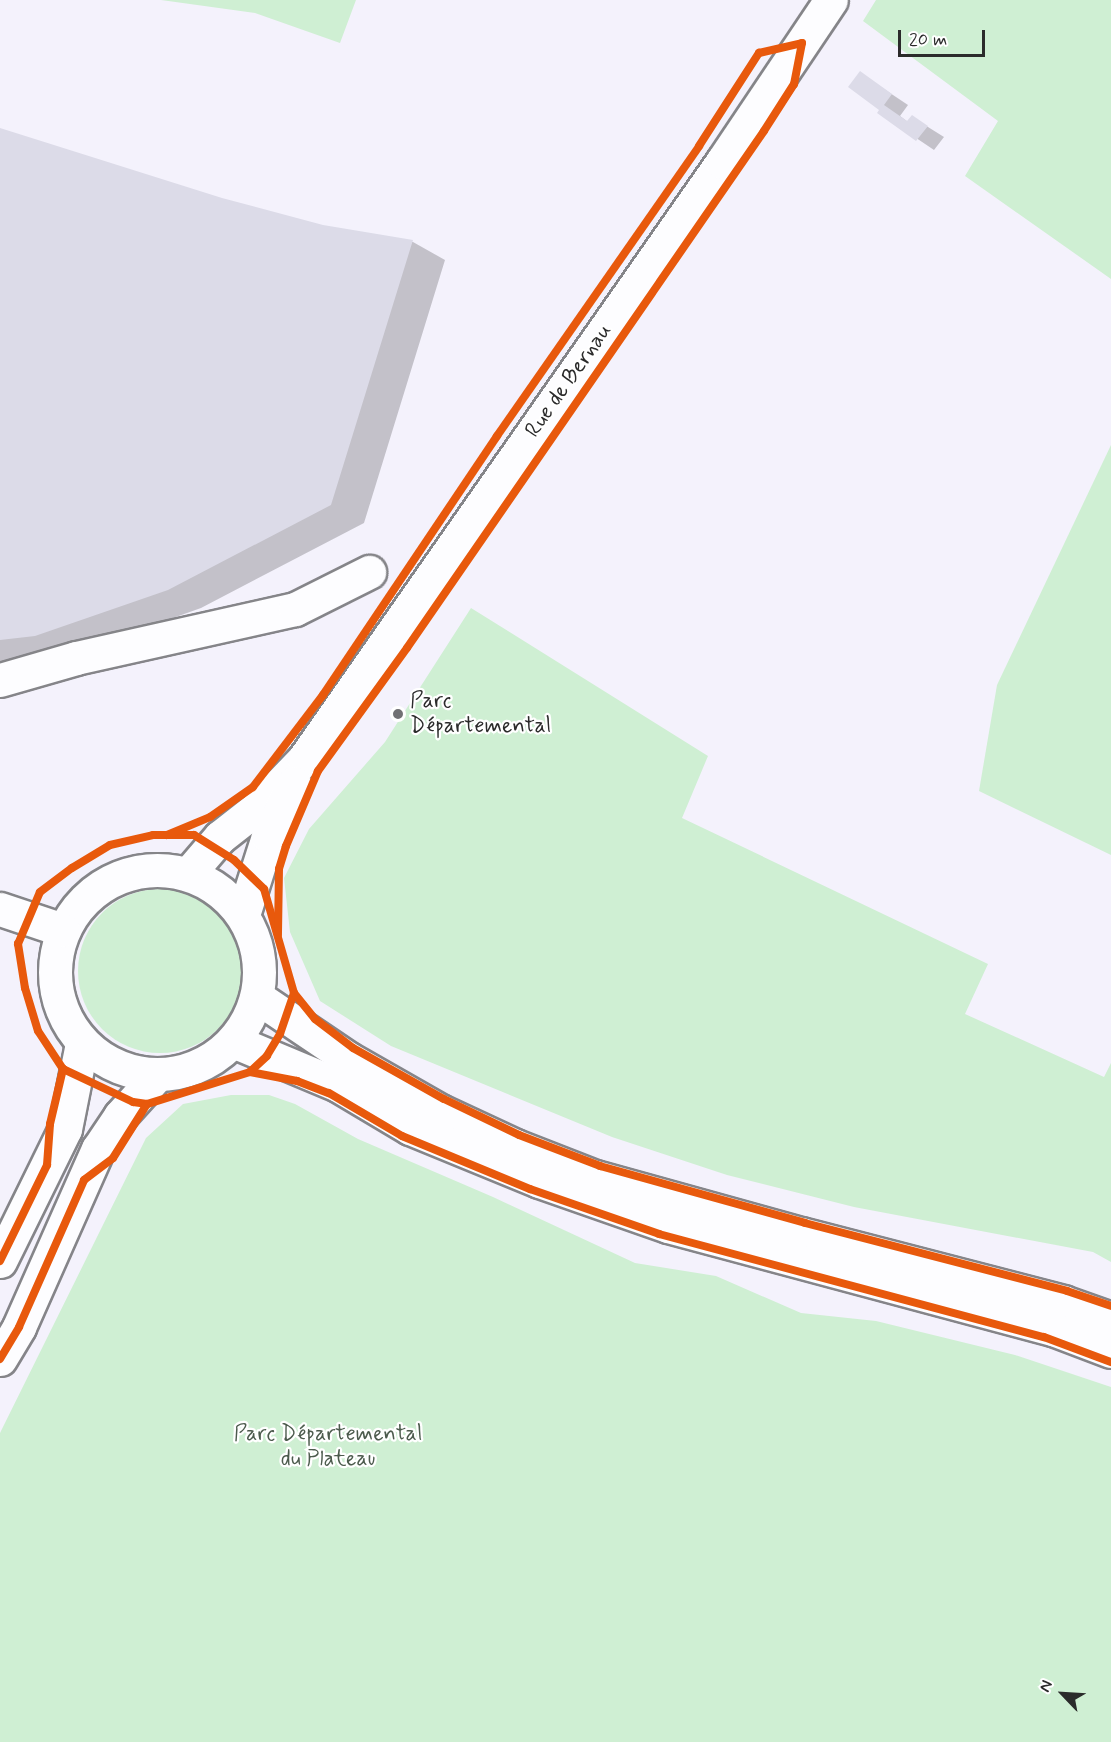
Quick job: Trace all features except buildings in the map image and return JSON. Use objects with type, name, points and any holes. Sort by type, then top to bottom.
[{"type":"street","name":"Rue de Bernau","points":[[189,873],[220,837],[257,808],[304,759],[715,172],[831,0]]},
{"type":"street","points":[[0,680],[76,658],[295,609],[369,572]]},
{"type":"street","name":"Rue de Bernau","points":[[243,915],[268,836],[304,759]]},
{"type":"street","points":[[159,868],[189,873],[219,890],[243,915],[255,941],[260,968],[257,997],[247,1020],[233,1041],[211,1059],[185,1071],[157,1075],[129,1071],[104,1060],[82,1042],[64,1018],[55,989],[55,959],[63,930],[79,904],[102,884],[129,872],[159,868]]},
{"type":"street","points":[[0,909],[63,930]]},
{"type":"street","points":[[257,997],[349,1059],[440,1110],[515,1146],[595,1177],[1064,1302],[1111,1319]]},
{"type":"street","points":[[233,1041],[338,1085],[410,1128],[539,1181],[668,1226],[1053,1329],[1111,1351]]},
{"type":"street","points":[[0,1261],[64,1129],[82,1042]]},
{"type":"street","points":[[0,1359],[19,1327],[98,1149],[120,1116],[157,1075]]},
{"type":"green space","points":[[161,0],[356,0],[340,43],[255,13]]},
{"type":"green space","points":[[876,0],[1111,0],[1111,279],[965,176],[998,121],[863,21]]},
{"type":"green space","points":[[1111,445],[1111,855],[979,791],[997,685]]},
{"type":"green space","points":[[471,608],[708,756],[682,818],[988,964],[965,1014],[1104,1077],[1111,1063],[1111,1262],[1093,1252],[854,1207],[727,1175],[612,1137],[391,1046],[320,1001],[290,932],[284,878],[309,829],[385,742]]},
{"type":"green space","points":[[160,889],[176,890],[192,895],[206,902],[218,913],[229,925],[236,939],[241,955],[241,987],[236,1003],[229,1017],[218,1029],[206,1040],[192,1047],[176,1052],[160,1053],[144,1052],[128,1047],[114,1040],[102,1029],[91,1017],[84,1003],[79,987],[78,971],[79,955],[84,939],[91,925],[102,913],[114,902],[128,895],[144,890]]},
{"type":"green space","name":"Parc Départemental du Plateau","points":[[231,1095],[269,1095],[295,1104],[358,1139],[493,1197],[635,1263],[716,1276],[801,1313],[876,1321],[1015,1355],[1111,1387],[1111,1742],[0,1742],[0,1433],[146,1138],[183,1104]]},
{"type":"cycle path","points":[[167,835],[210,817],[253,787],[323,695],[497,436],[699,146],[759,53],[802,43],[794,84],[764,131],[407,648],[318,771],[286,846],[279,869],[278,935]]},
{"type":"cycle path","points":[[153,835],[194,835],[234,860],[264,889],[294,993],[280,1034],[267,1056],[250,1072],[147,1104],[133,1102],[63,1069],[38,1031],[25,988],[18,944],[40,892],[72,868],[110,845],[153,835]]},
{"type":"cycle path","points":[[294,993],[315,1019],[353,1048],[444,1099],[519,1135],[600,1166],[805,1223],[1067,1291],[1111,1306]]},
{"type":"cycle path","points":[[0,1261],[47,1165],[50,1124],[63,1069]]},
{"type":"cycle path","points":[[250,1072],[297,1081],[329,1093],[402,1136],[530,1189],[659,1234],[1044,1337],[1111,1362]]},
{"type":"cycle path","points":[[0,1359],[19,1327],[84,1180],[113,1158],[147,1104]]},
{"type":"place","name":"Parc Départemental","points":[[398,714]]}]
